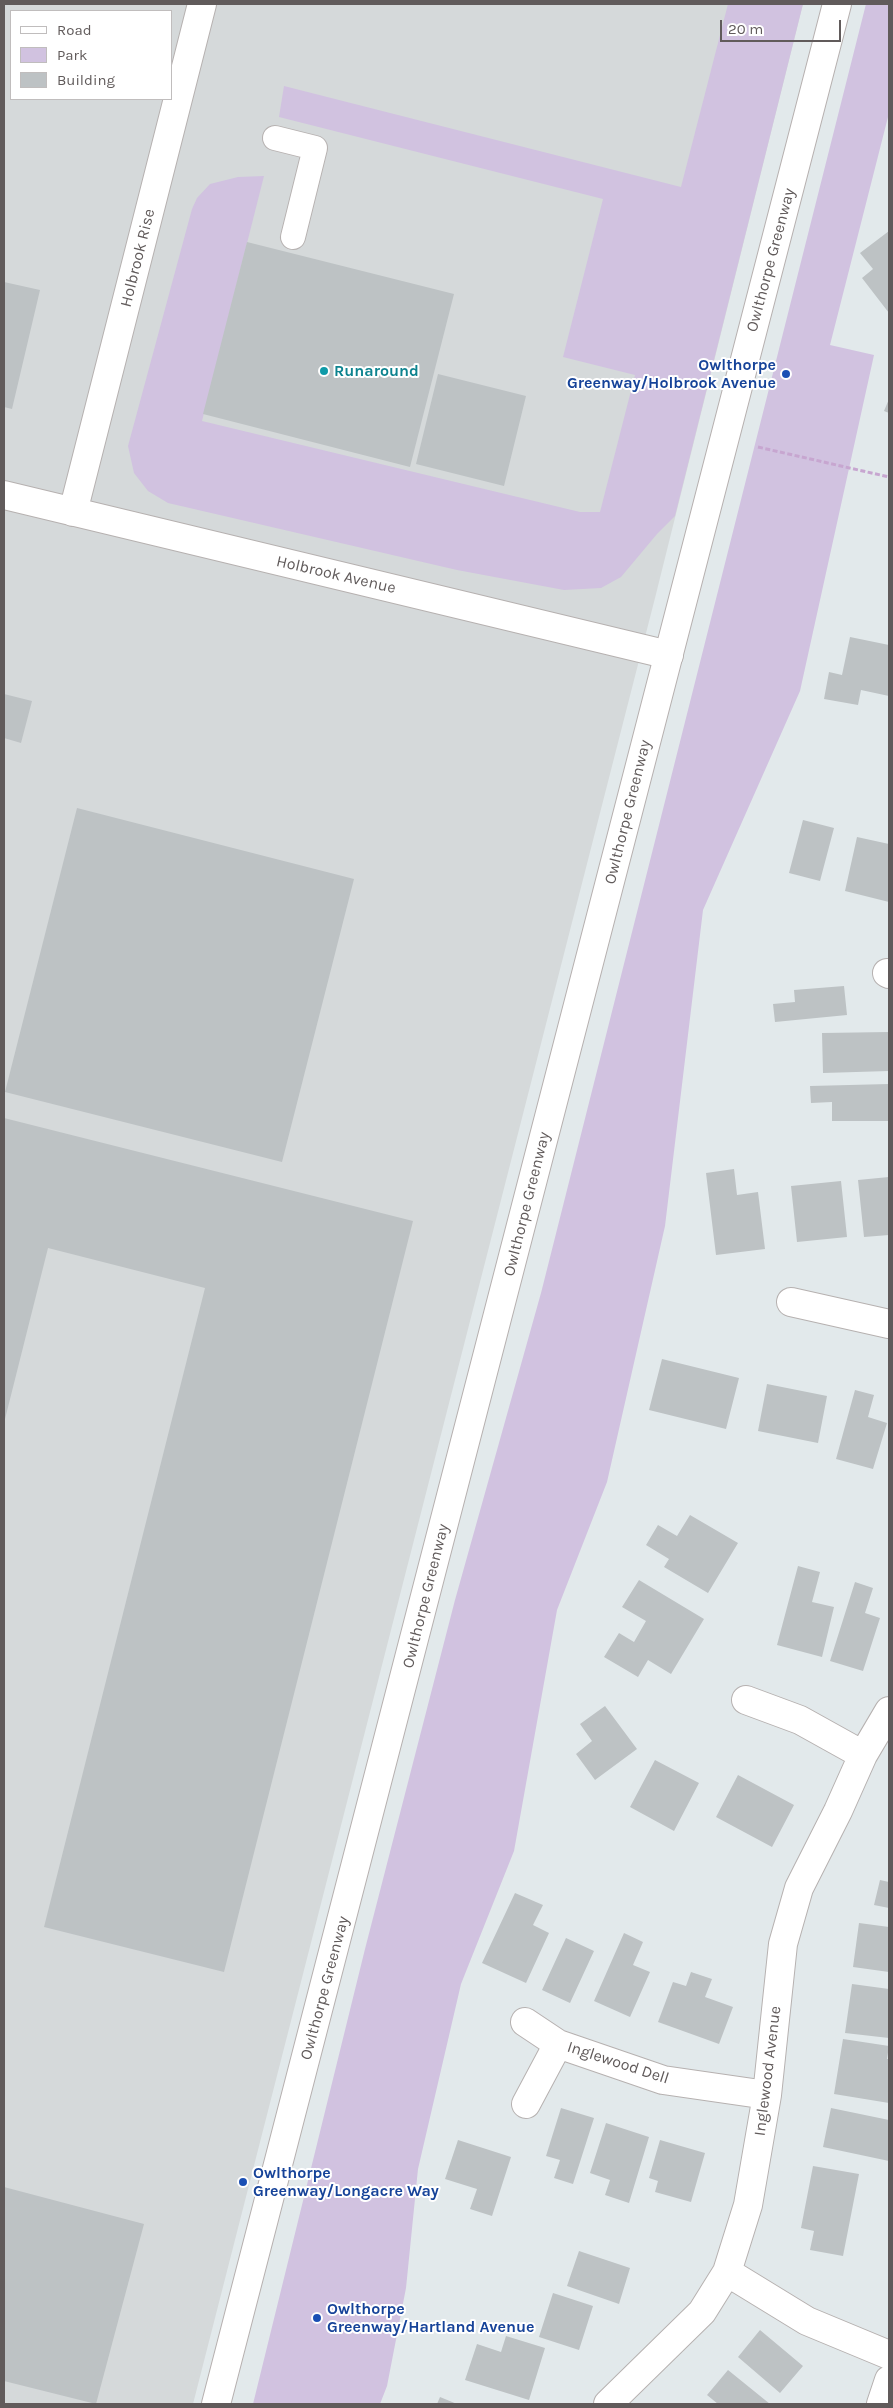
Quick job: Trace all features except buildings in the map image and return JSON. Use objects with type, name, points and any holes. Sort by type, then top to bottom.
[{"type":"street","name":"Holbrook Rise","points":[[73,512],[202,4]]},
{"type":"street","name":"Owlthorpe Greenway","points":[[216,2404],[837,4]]},
{"type":"street","name":"Holbrook Avenue","points":[[4,495],[669,655]]},
{"type":"street","points":[[791,1302],[889,1324]]},
{"type":"street","points":[[746,1700],[800,1720],[863,1755]]},
{"type":"street","name":"Inglewood Avenue","points":[[608,2404],[702,2312],[727,2272],[748,2205],[767,2095],[783,1944],[799,1888],[838,1811],[863,1755],[889,1711]]},
{"type":"street","name":"Inglewood Dell","points":[[525,2022],[558,2044],[663,2080],[767,2095]]},
{"type":"street","name":"Inglewood Dell","points":[[526,2104],[558,2044]]},
{"type":"street","points":[[727,2272],[807,2321],[889,2355]]},
{"type":"street","points":[[881,2404],[889,2380]]},
{"type":"lane","points":[[275,138],[315,148],[292,237]]},
{"type":"path","points":[[724,439],[889,477]]},
{"type":"shaded area","points":[[4,4],[803,4],[655,598],[193,2404],[4,2404]]},
{"type":"green space","points":[[728,4],[803,4],[675,516],[657,534],[621,577],[601,588],[564,590],[457,570],[168,503],[148,491],[134,473],[128,446],[192,209],[197,198],[210,184],[238,177],[264,176],[202,421],[580,512],[600,512],[635,375],[563,357],[603,199],[279,117],[284,86],[681,187]]},
{"type":"green space","points":[[866,4],[889,4],[889,113],[830,345],[874,355],[800,691],[703,910],[665,1226],[607,1482],[557,1610],[514,1851],[461,1984],[418,2169],[406,2288],[387,2386],[380,2404],[253,2404],[365,1949],[455,1600],[541,1293]]},
{"type":"place","name":"Runaround","points":[[324,371]]},
{"type":"place","name":"Owlthorpe Greenway/Holbrook Avenue","points":[[786,374]]},
{"type":"place","name":"Owlthorpe Greenway/Longacre Way","points":[[243,2182]]},
{"type":"place","name":"Owlthorpe Greenway/Hartland Avenue","points":[[317,2318]]}]
